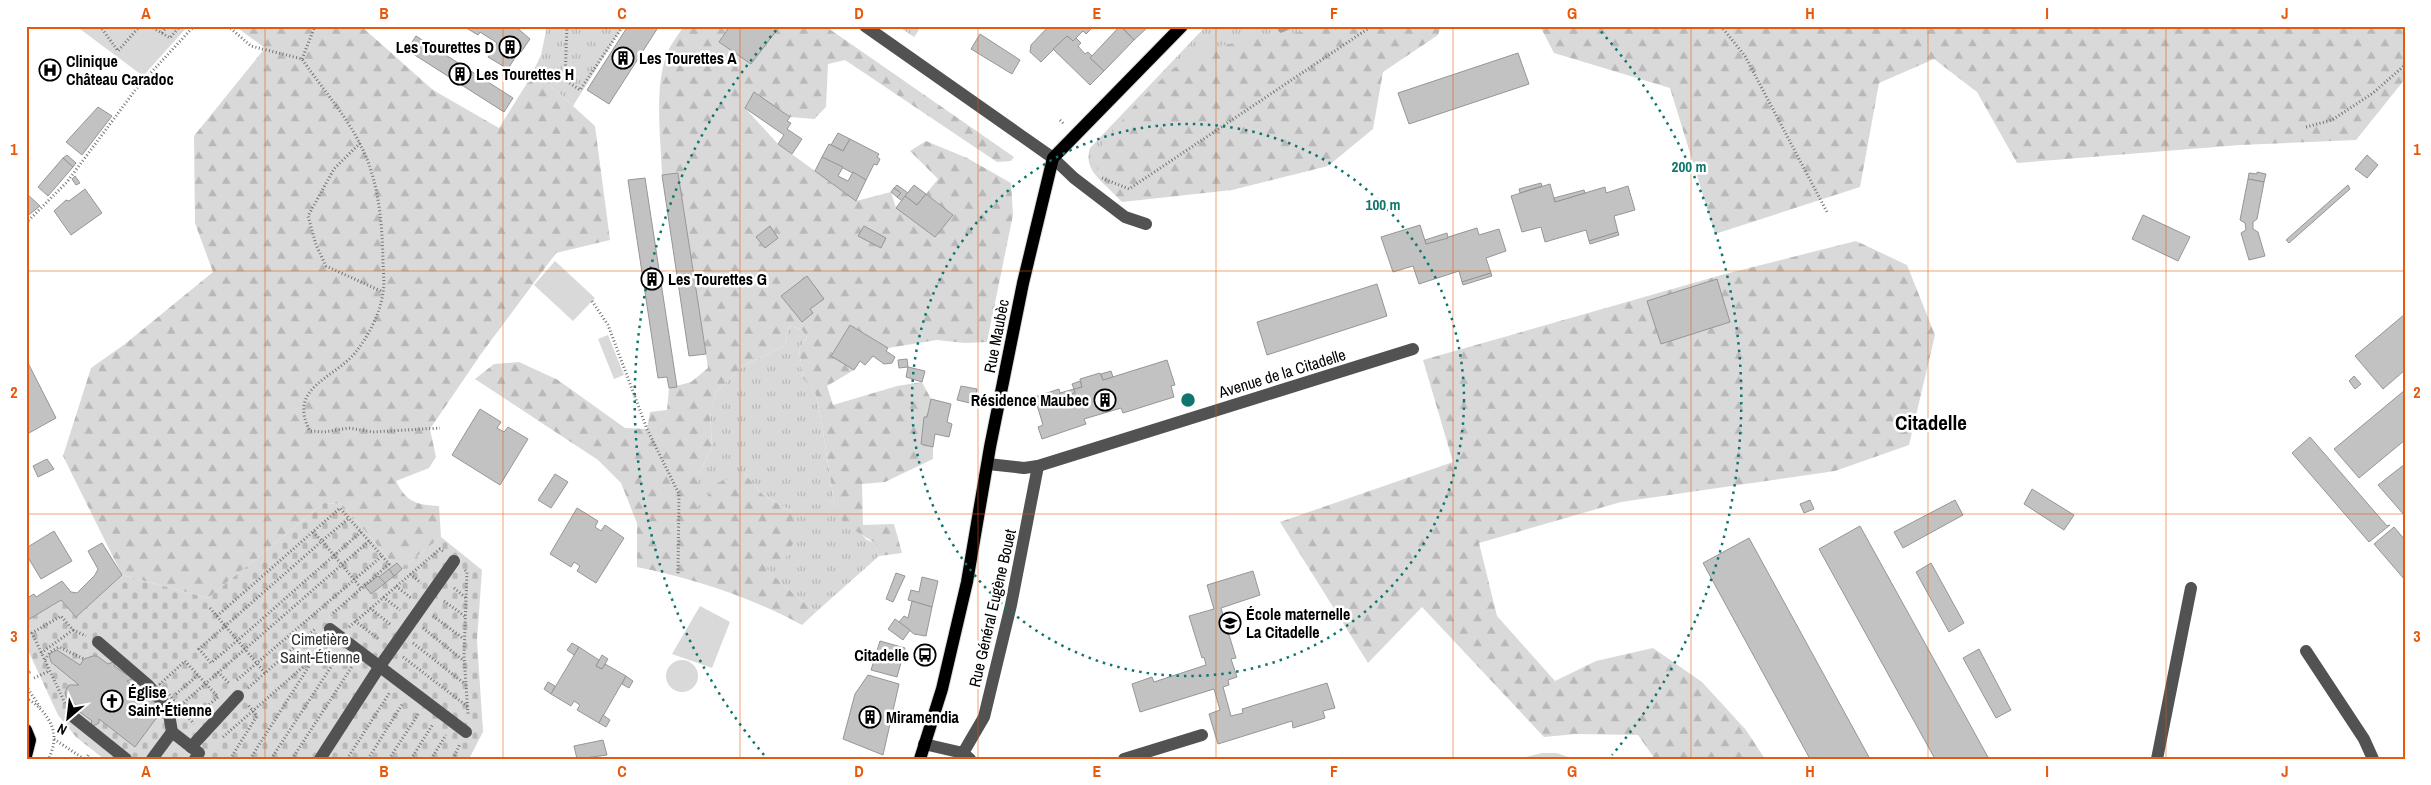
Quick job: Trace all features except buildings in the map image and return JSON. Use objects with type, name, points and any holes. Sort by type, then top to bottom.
[{"type":"main road","points":[[1053,158],[1182,26]]},
{"type":"main road","name":"Rue Maubèc","points":[[920,759],[942,689],[967,582],[1023,283],[1053,158]]},
{"type":"main road","points":[[26,730],[30,740],[26,756],[32,759]]},
{"type":"street","points":[[865,26],[1053,158],[1074,178],[1125,217],[1146,224]]},
{"type":"street","name":"Avenue de la Citadelle","points":[[988,464],[1024,468],[1038,466],[1413,349]]},
{"type":"street","name":"Rue Général Eugène Bouet","points":[[967,756],[984,717],[1013,596],[1038,466]]},
{"type":"street","points":[[320,759],[380,666],[454,561]]},
{"type":"street","points":[[2157,759],[2191,588]]},
{"type":"street","points":[[330,629],[466,732]]},
{"type":"street","points":[[98,642],[148,685],[168,708],[172,732],[193,753],[238,696]]},
{"type":"street","points":[[2306,651],[2364,739],[2373,759]]},
{"type":"street","points":[[71,715],[126,759]]},
{"type":"street","points":[[152,759],[172,732]]},
{"type":"street","points":[[1124,759],[1202,736]]},
{"type":"street","points":[[924,744],[967,756]]},
{"type":"path","points":[[100,26],[118,51],[140,26]]},
{"type":"path","points":[[162,33],[167,26]]},
{"type":"path","points":[[153,27],[170,38],[179,28],[173,26]]},
{"type":"path","points":[[26,224],[67,182],[136,89],[194,26]]},
{"type":"path","points":[[228,26],[250,46],[302,60],[360,143],[375,179],[382,235],[383,292],[371,329],[354,354],[312,388],[304,402],[303,419],[310,431],[324,432],[349,428],[372,432],[440,428]]},
{"type":"path","points":[[302,60],[315,26]]},
{"type":"path","points":[[567,26],[565,80],[580,90],[623,26]]},
{"type":"path","points":[[1094,173],[1108,182],[1129,189],[1372,26]]},
{"type":"path","points":[[1721,26],[1745,56],[1828,214]]},
{"type":"path","points":[[2306,127],[2332,120],[2373,93],[2405,65]]},
{"type":"path","points":[[360,143],[334,169],[308,216],[316,245],[326,266],[383,292]]},
{"type":"path","points":[[592,301],[608,325],[647,428],[680,494],[678,575]]},
{"type":"path","points":[[217,616],[340,508],[389,564]]},
{"type":"path","points":[[349,518],[226,627],[199,648],[211,663],[361,532]]},
{"type":"path","points":[[313,532],[361,588]]},
{"type":"path","points":[[179,707],[369,541]]},
{"type":"path","points":[[218,672],[229,684],[233,684],[382,556]]},
{"type":"path","points":[[454,561],[468,572],[464,656],[469,724],[466,732]]},
{"type":"path","points":[[210,608],[265,673]]},
{"type":"path","points":[[370,608],[466,684]]},
{"type":"path","points":[[41,653],[73,630],[61,616],[32,633],[49,671],[71,715]]},
{"type":"path","points":[[355,621],[468,707]]},
{"type":"path","points":[[271,759],[347,642]]},
{"type":"path","points":[[45,660],[50,652],[59,647],[84,659]]},
{"type":"path","points":[[292,759],[361,652]]},
{"type":"path","points":[[250,759],[316,656]]},
{"type":"path","points":[[183,711],[186,709],[194,717],[218,697],[186,661],[160,684],[194,724],[191,726]]},
{"type":"path","points":[[34,678],[49,671]]},
{"type":"path","points":[[172,698],[198,675]]},
{"type":"path","points":[[347,759],[398,680]]},
{"type":"path","points":[[26,686],[52,728],[54,739],[50,759]]},
{"type":"path","points":[[368,759],[412,690]]},
{"type":"path","points":[[230,759],[257,716],[238,696]]},
{"type":"path","points":[[26,698],[42,710]]},
{"type":"path","points":[[389,759],[426,701]]},
{"type":"path","points":[[410,759],[441,712]]},
{"type":"path","points":[[431,759],[454,722]]},
{"type":"path","points":[[54,739],[85,759],[89,754]]},
{"type":"green space","points":[[76,26],[188,26],[143,76]]},
{"type":"green space","points":[[235,26],[361,26],[433,90],[499,128],[529,80],[542,78],[595,126],[610,240],[556,253],[481,354],[430,429],[436,457],[429,468],[396,481],[404,494],[413,501],[424,505],[439,506],[441,537],[399,571],[342,504],[324,503],[208,598],[122,575],[63,456],[91,368],[125,344],[213,272],[195,223],[194,136],[265,48]]},
{"type":"green space","points":[[547,26],[623,26],[573,106],[542,78],[529,80],[541,55]]},
{"type":"green space","points":[[684,26],[730,26],[719,42],[751,64],[780,26],[825,26],[1014,157],[1011,161],[997,162],[845,60],[828,64],[826,107],[814,119],[790,117],[754,92],[745,108],[778,144],[856,201],[891,192],[896,208],[935,237],[953,215],[926,194],[938,179],[910,151],[926,141],[967,158],[1011,183],[1013,215],[987,342],[965,343],[937,340],[888,348],[850,325],[831,355],[854,370],[827,386],[833,405],[897,386],[922,382],[931,399],[927,417],[924,417],[921,444],[933,447],[933,459],[885,482],[862,484],[863,525],[894,524],[902,553],[879,556],[875,543],[844,524],[835,508],[815,392],[803,378],[799,349],[807,337],[801,329],[789,326],[785,345],[743,366],[716,392],[710,413],[712,447],[698,475],[698,511],[717,483],[744,473],[763,495],[793,512],[798,534],[785,559],[761,562],[782,584],[816,612],[802,625],[722,590],[680,577],[637,567],[637,523],[621,483],[598,460],[475,379],[494,364],[519,362],[558,380],[625,428],[647,429],[650,412],[667,410],[669,388],[691,382],[708,368],[678,173],[662,175],[659,111],[661,78],[669,49]]},
{"type":"green space","points":[[898,26],[913,26],[919,30],[914,37]]},
{"type":"green space","points":[[1206,26],[1318,26],[1098,171],[1108,188],[1092,170],[1089,160],[1090,148]]},
{"type":"green space","points":[[1318,26],[1441,26],[1438,35],[1383,72],[1373,129],[1328,166],[1232,190],[1122,202],[1108,188],[1098,171],[1101,147],[1138,101],[1174,68],[1223,45],[1312,30]]},
{"type":"green space","points":[[1540,26],[2405,26],[2405,79],[2356,140],[2240,145],[2017,163],[1977,92],[1934,59],[1879,83],[1860,187],[1715,234],[1670,88],[1554,53]]},
{"type":"green space","points":[[1856,241],[1907,265],[1935,335],[1909,445],[1835,471],[1621,502],[1479,543],[1497,616],[1555,681],[1596,661],[1653,648],[1702,682],[1746,730],[1765,759],[1655,759],[1638,735],[1576,734],[1544,737],[1422,607],[1368,663],[1280,522],[1453,462],[1423,360],[1725,274]]},
{"type":"green space","points":[[555,261],[595,298],[573,321],[534,285]]},
{"type":"green space","points":[[789,326],[801,329],[807,337],[799,349],[803,377],[815,392],[835,508],[867,540],[875,543],[879,556],[816,612],[782,584],[760,562],[793,512],[763,495],[744,473],[698,513],[698,475],[712,447],[710,412],[716,392],[743,366],[785,345]]},
{"type":"green space","points":[[608,335],[624,375],[614,379],[598,339]]},
{"type":"green space","name":"Cimetière Saint-Étienne","points":[[324,503],[342,504],[399,571],[441,537],[482,570],[477,640],[483,732],[469,759],[104,759],[76,737],[58,715],[26,646],[26,621],[61,600],[76,617],[122,575],[208,598]]},
{"type":"green space","points":[[700,606],[730,622],[712,668],[672,654]]},
{"type":"green space","points":[[682,660],[688,661],[693,665],[697,670],[697,682],[693,687],[688,691],[682,692],[676,691],[671,687],[667,682],[666,676],[667,670],[671,665],[676,661]]},
{"type":"green space","points":[[1542,753],[1557,753],[1573,759],[1518,759]]},
{"type":"waterway","points":[[1281,30],[1290,26]]},
{"type":"place","name":"Les Tourettes D","points":[[510,47]]},
{"type":"place","name":"Les Tourettes A","points":[[623,58]]},
{"type":"place","name":"Clinique Château Caradoc","points":[[50,70]]},
{"type":"place","name":"Les Tourettes H","points":[[460,74]]},
{"type":"place","name":"Les Tourettes G","points":[[652,279]]},
{"type":"place","name":"Résidence Maubec","points":[[1105,400]]},
{"type":"place","name":"École maternelle La Citadelle","points":[[1230,623]]},
{"type":"place","name":"Citadelle","points":[[925,655]]},
{"type":"place","name":"Église Saint-Étienne","points":[[112,701]]},
{"type":"place","name":"Miramendia","points":[[870,717]]},
{"type":"district","name":"Citadelle","points":[[1931,422]]}]
